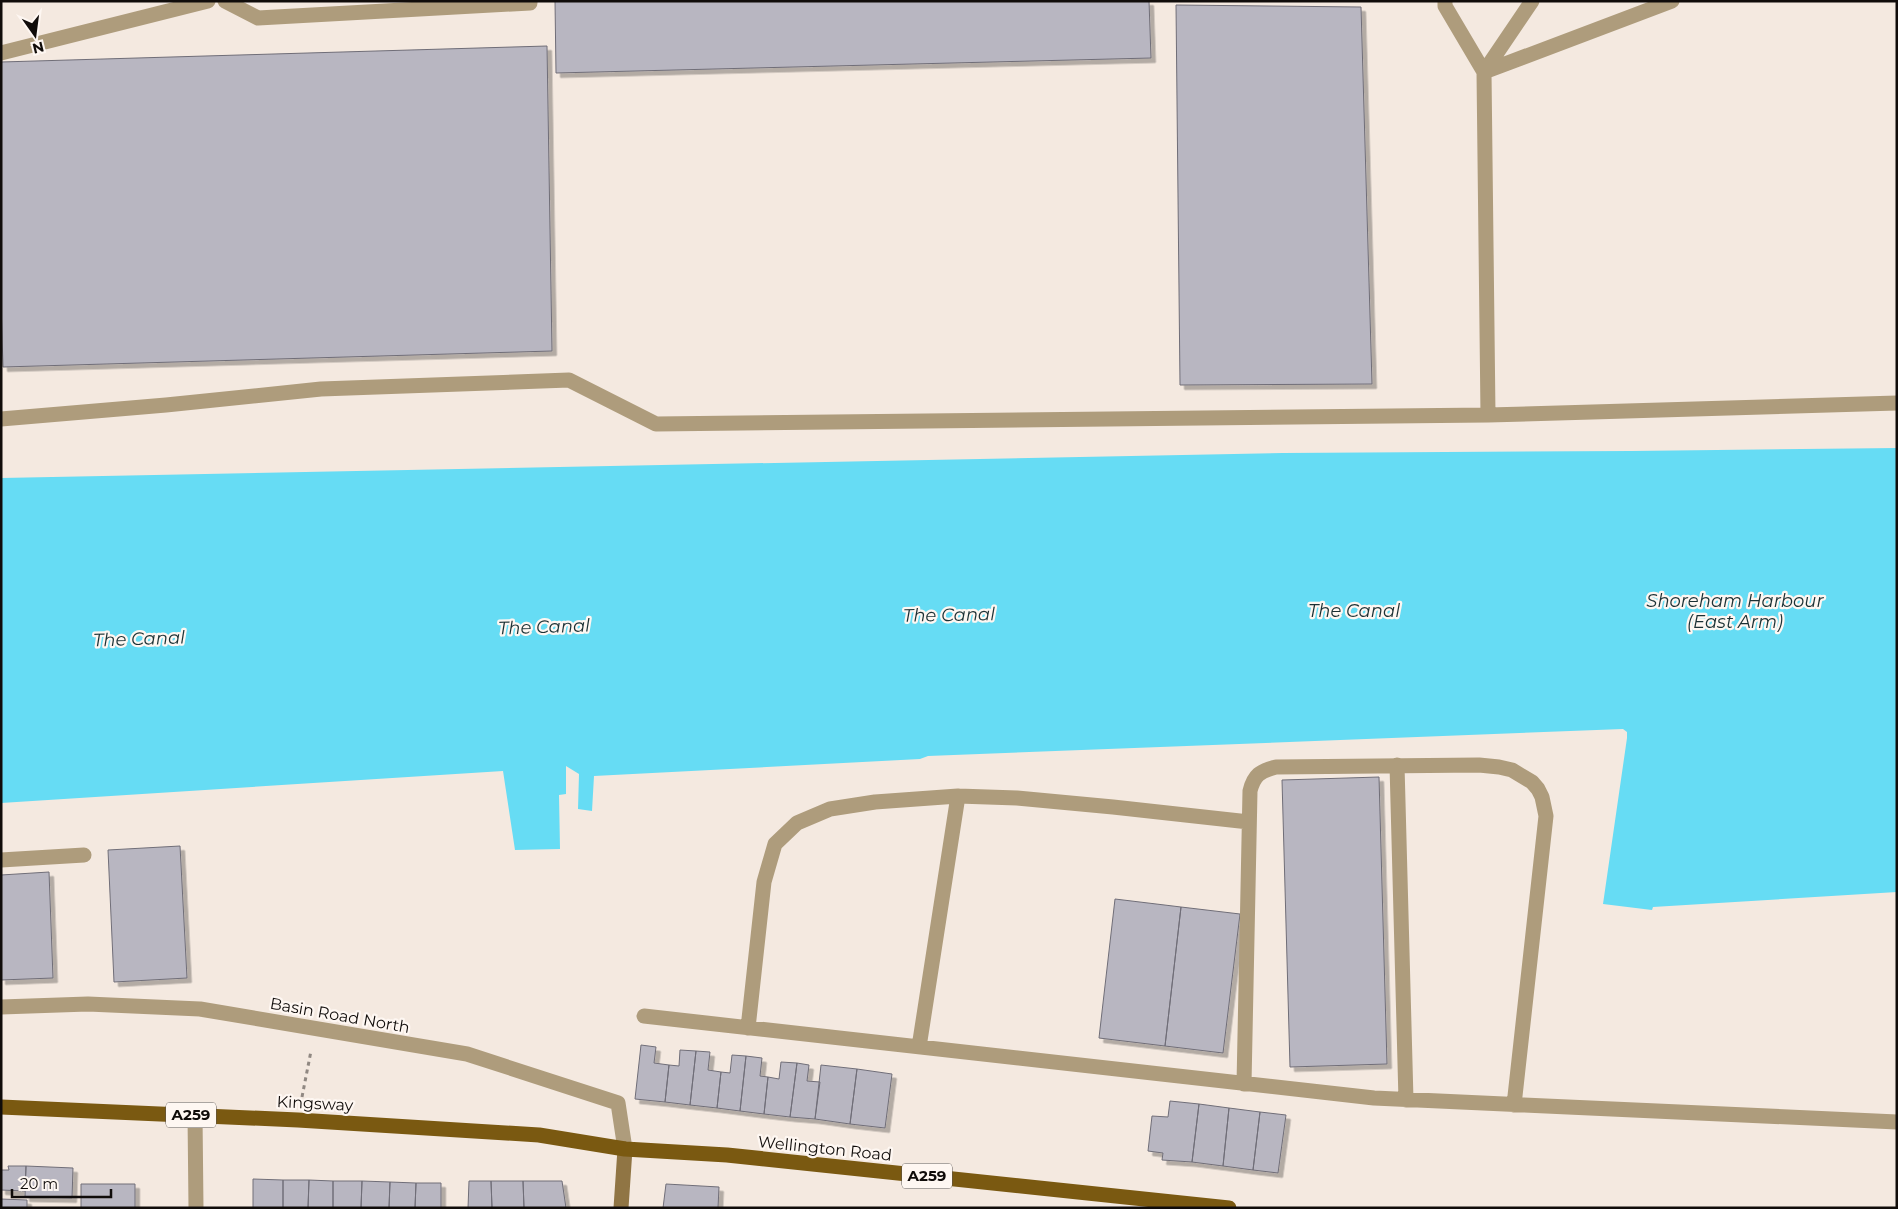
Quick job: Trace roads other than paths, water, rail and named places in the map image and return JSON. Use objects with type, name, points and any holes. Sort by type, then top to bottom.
[{"type":"main road","name":"Kingsway","points":[[1,1107],[307,1120],[539,1135],[625,1149]]},
{"type":"main road","points":[[621,1208],[625,1149]]},
{"type":"main road","name":"Wellington Road","points":[[625,1149],[727,1155],[1230,1208]]},
{"type":"street","points":[[1,52],[208,1]]},
{"type":"street","points":[[225,1],[258,18],[530,3],[530,1]]},
{"type":"street","points":[[1445,1],[1445,6],[1484,72],[1488,415]]},
{"type":"street","points":[[1484,72],[1532,1]]},
{"type":"street","points":[[1484,72],[1672,1]]},
{"type":"street","points":[[1,419],[321,389],[569,380],[656,424],[1488,415],[1897,403]]},
{"type":"street","points":[[1398,765],[1406,1100]]},
{"type":"street","points":[[1244,1084],[1249,822],[1252,781],[1258,773],[1276,767],[1479,765],[1512,770],[1532,782],[1542,798],[1546,816],[1514,1105]]},
{"type":"street","points":[[748,1028],[764,882],[776,844],[797,823],[830,809],[875,802],[958,796],[1017,798],[1113,806],[1249,822]]},
{"type":"street","points":[[919,1047],[958,796]]},
{"type":"street","points":[[1,860],[84,855]]},
{"type":"street","name":"Basin Road North","points":[[1,1007],[88,1004],[200,1009],[467,1054],[618,1102],[625,1149]]},
{"type":"street","points":[[644,1016],[1374,1098],[1897,1122]]},
{"type":"street","points":[[196,1115],[196,1208]]},
{"type":"water","name":"Shoreham Harbour (East Arm)","points":[[1897,448],[1897,892],[1653,907],[1652,910],[1603,904],[1627,738],[1627,732],[1623,729],[928,756],[920,759],[594,776],[592,811],[578,809],[579,774],[566,766],[566,794],[559,795],[560,849],[515,850],[503,771],[1,803],[1,478],[1283,453]]},
{"type":"water label","name":"The Canal","points":[[1354,611]]},
{"type":"water label","name":"The Canal","points":[[949,615]]},
{"type":"water label","name":"The Canal","points":[[544,627]]},
{"type":"water label","name":"The Canal","points":[[139,639]]}]
